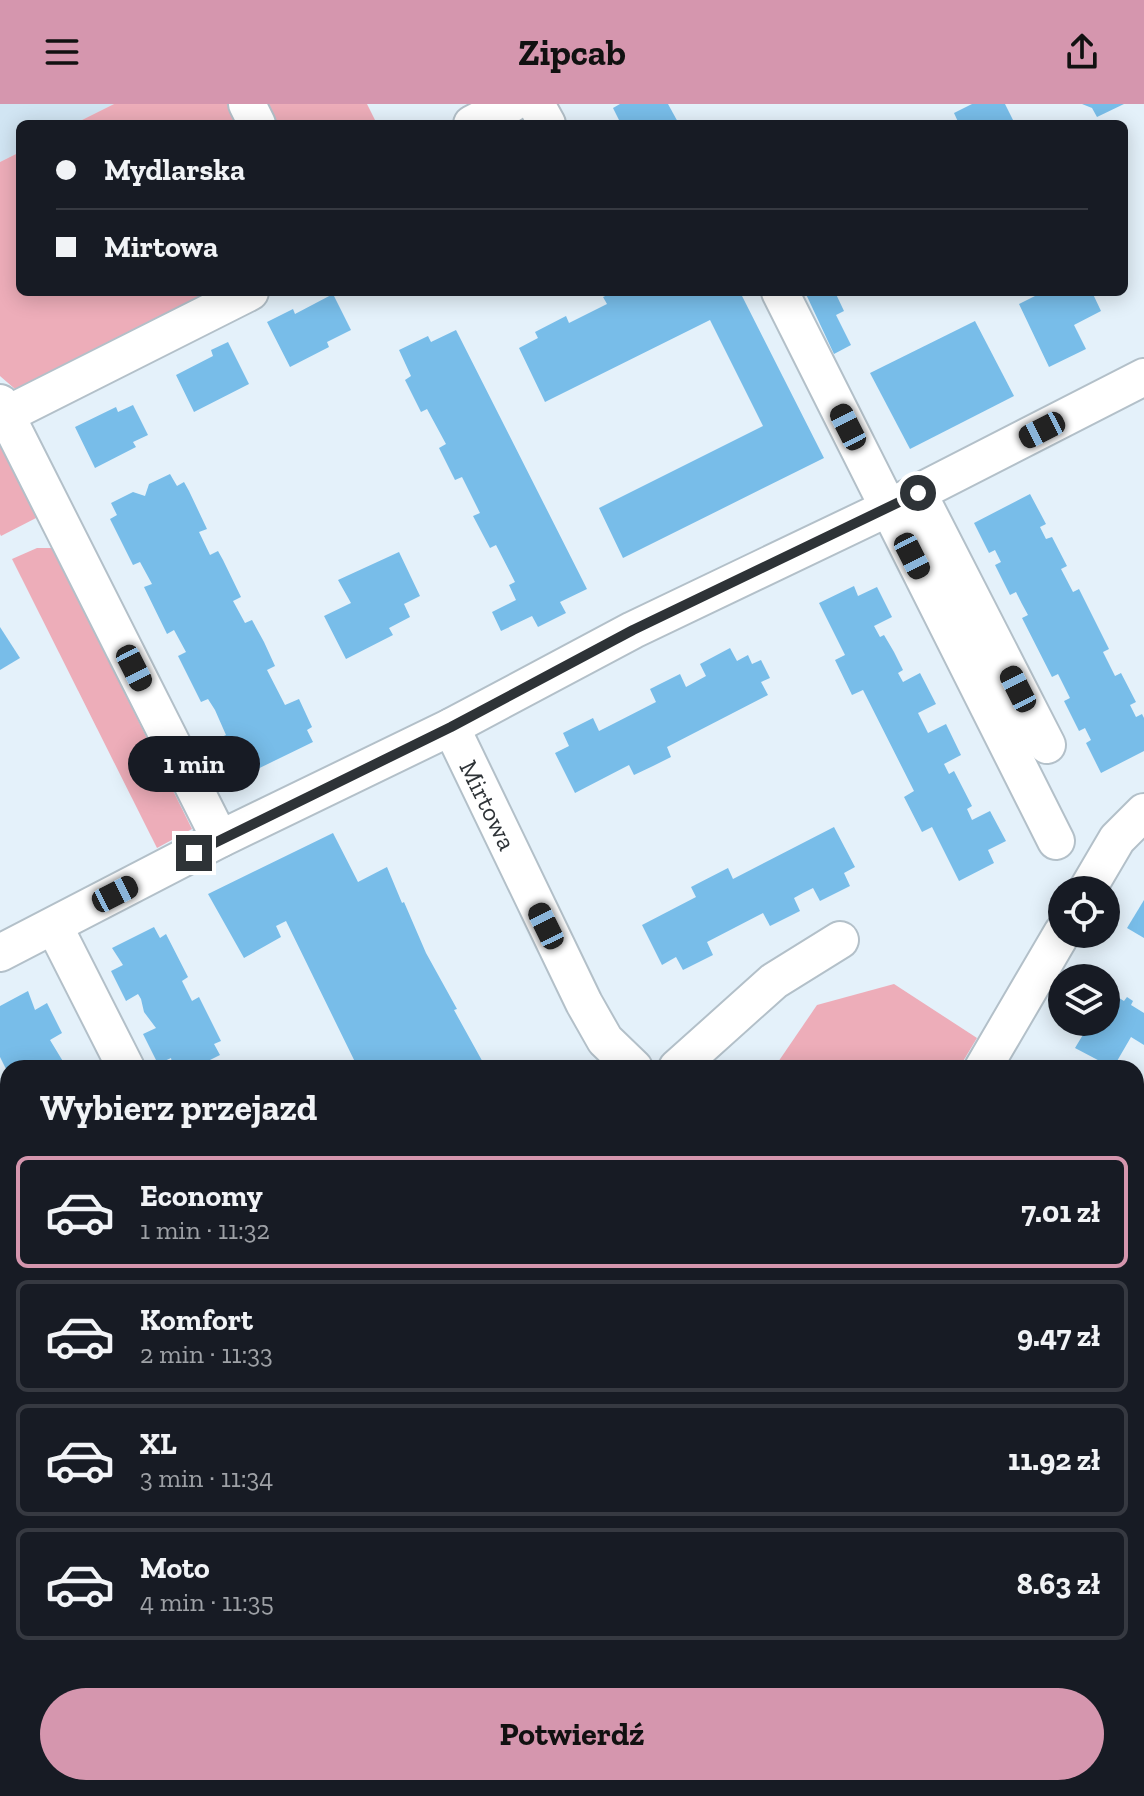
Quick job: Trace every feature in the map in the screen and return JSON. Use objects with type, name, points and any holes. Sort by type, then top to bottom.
[{"type":"street","points":[[480,120],[511,104]]},
{"type":"street","points":[[220,839],[3,409],[242,296]]},
{"type":"street","points":[[782,296],[1047,745]]},
{"type":"street","points":[[451,727],[633,630],[903,501],[1144,377]]},
{"type":"street","points":[[903,501],[1056,841]]},
{"type":"street","name":"Mirtowa","points":[[0,953],[220,839],[451,727],[584,1003],[605,1040],[626,1060]]},
{"type":"street","points":[[1095,876],[1117,839],[1144,812]]},
{"type":"street","points":[[54,926],[122,1060]]},
{"type":"street","points":[[686,1060],[774,981],[840,940]]},
{"type":"street","points":[[988,1060],[1053,948]]},
{"type":"shaded area","points":[[0,104],[114,104],[82,120],[16,120],[16,154],[0,162]]},
{"type":"shaded area","points":[[114,104],[230,104],[238,120],[82,120]]},
{"type":"shaded area","points":[[263,104],[367,104],[375,120],[271,120]]},
{"type":"shaded area","points":[[16,154],[16,296],[206,296],[15,389],[0,376],[0,162]]},
{"type":"shaded area","points":[[0,440],[38,517],[1,536],[0,534]]},
{"type":"shaded area","points":[[37,548],[53,548],[192,829],[157,848],[12,559]]},
{"type":"shaded area","points":[[894,984],[977,1038],[964,1060],[779,1060],[817,1005]]},
{"type":"building","points":[[620,104],[668,104],[677,120],[619,120],[613,108]]},
{"type":"building","points":[[972,104],[1005,104],[1013,120],[957,120],[954,113]]},
{"type":"building","points":[[1082,104],[1124,104],[1097,117],[1092,108]]},
{"type":"building","points":[[334,296],[351,330],[327,342],[329,347],[290,367],[267,322],[293,309],[295,314]]},
{"type":"building","points":[[742,296],[824,458],[623,558],[599,508],[763,426],[710,320],[545,402],[519,348],[538,338],[535,332],[566,316],[569,323],[607,304],[603,297]]},
{"type":"building","points":[[807,296],[837,296],[844,311],[836,315],[851,345],[834,354]]},
{"type":"building","points":[[1035,296],[1094,296],[1101,311],[1074,325],[1086,349],[1049,367],[1019,304]]},
{"type":"building","points":[[975,321],[1014,396],[910,449],[870,373]]},
{"type":"building","points":[[456,330],[587,589],[560,602],[566,613],[538,627],[532,616],[501,631],[492,612],[516,600],[509,585],[515,582],[496,545],[490,548],[473,516],[480,513],[462,477],[455,480],[439,448],[446,444],[427,409],[421,412],[405,380],[411,376],[399,350],[428,336],[431,342]]},
{"type":"building","points":[[228,342],[249,384],[194,412],[176,375],[213,356],[211,350]]},
{"type":"building","points":[[133,405],[148,435],[133,442],[136,447],[95,468],[75,427],[116,407],[118,412]]},
{"type":"building","points":[[170,474],[177,486],[184,482],[189,491],[207,529],[199,532],[210,555],[218,551],[223,560],[241,597],[233,601],[245,623],[252,620],[264,642],[275,666],[267,670],[285,705],[299,699],[312,727],[307,730],[313,742],[239,778],[233,767],[227,770],[213,741],[226,735],[215,710],[208,699],[201,702],[178,656],[186,652],[174,630],[167,634],[144,587],[152,584],[140,562],[133,565],[110,519],[117,515],[111,503],[133,492],[145,496],[149,484]]},
{"type":"building","points":[[1030,494],[1046,524],[1040,527],[1046,539],[1052,537],[1067,566],[1061,569],[1073,592],[1079,589],[1109,649],[1103,652],[1115,676],[1121,673],[1136,702],[1130,705],[1136,717],[1142,714],[1144,718],[1144,751],[1101,773],[1086,743],[1091,740],[1085,728],[1079,731],[1064,701],[1070,698],[1058,674],[1052,677],[1022,618],[1028,615],[1016,592],[1010,595],[995,565],[1001,562],[995,550],[989,553],[974,523]]},
{"type":"building","points":[[399,552],[420,596],[404,604],[410,617],[389,628],[393,635],[346,659],[324,616],[351,603],[338,580]]},
{"type":"building","points":[[854,586],[858,596],[877,587],[892,617],[874,626],[880,637],[884,635],[894,652],[903,670],[898,673],[903,682],[920,673],[936,704],[918,713],[928,733],[946,724],[961,755],[944,764],[949,774],[954,771],[972,806],[967,809],[972,820],[990,811],[1006,841],[988,850],[994,863],[959,881],[932,827],[922,832],[904,797],[914,791],[863,690],[852,695],[835,660],[845,655],[819,603]]},
{"type":"building","points":[[0,627],[20,658],[0,670]]},
{"type":"building","points":[[730,648],[737,661],[748,655],[752,664],[761,660],[770,678],[761,682],[768,695],[667,747],[671,757],[634,775],[629,765],[575,793],[555,753],[569,746],[563,733],[593,718],[599,731],[609,726],[656,702],[650,689],[680,674],[686,687],[706,676],[700,664]]},
{"type":"building","points":[[834,827],[855,867],[844,873],[850,886],[820,901],[813,888],[803,893],[794,898],[800,911],[770,926],[763,913],[707,942],[713,955],[683,970],[676,957],[662,965],[642,925],[696,897],[691,887],[728,868],[733,879]]},
{"type":"building","points":[[333,833],[358,882],[387,867],[426,953],[482,1060],[354,1060],[286,921],[276,926],[281,937],[244,958],[208,894]]},
{"type":"building","points":[[1144,900],[1144,938],[1127,928]]},
{"type":"building","points":[[154,927],[160,938],[166,934],[188,977],[182,981],[192,1001],[199,997],[221,1041],[214,1044],[220,1055],[210,1060],[156,1060],[143,1034],[156,1028],[144,1012],[138,994],[126,1001],[111,971],[123,965],[112,948]]},
{"type":"building","points":[[28,991],[35,1010],[47,1003],[62,1033],[50,1040],[62,1060],[2,1060],[0,1006]]},
{"type":"building","points":[[1127,997],[1133,1001],[1131,1005],[1144,1013],[1144,1045],[1131,1037],[1118,1060],[1098,1060],[1075,1048],[1082,1036],[1120,1036],[1120,999],[1124,1001]]},
{"type":"route","points":[[194,853],[451,727],[633,630],[918,493]]}]
